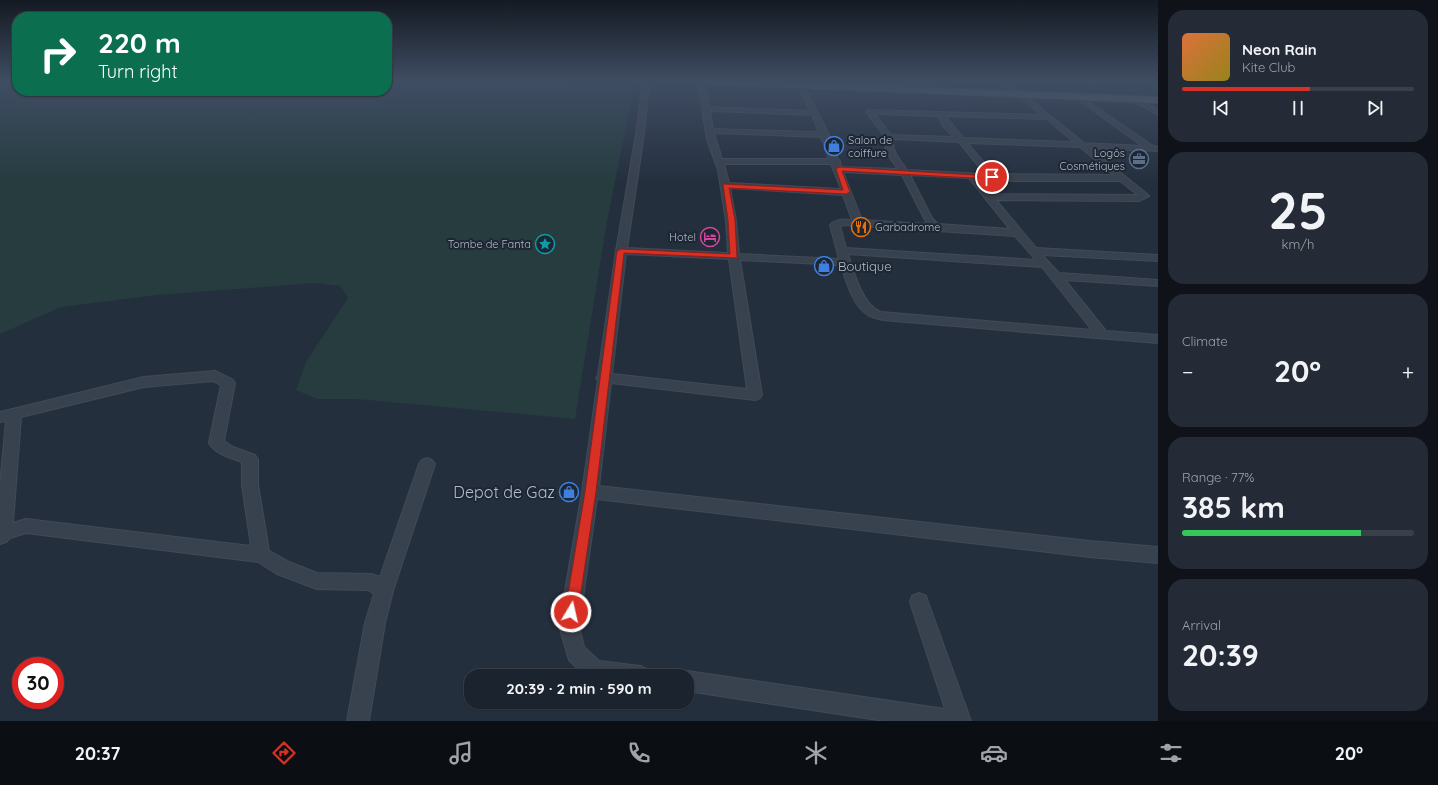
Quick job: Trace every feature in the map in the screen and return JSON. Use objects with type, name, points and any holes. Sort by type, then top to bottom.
[{"type":"street","points":[[592,669],[576,653],[569,626],[590,492],[621,251],[642,115]]},
{"type":"street","points":[[604,378],[755,395],[734,257],[731,220],[725,186],[719,162],[711,140],[708,115]]},
{"type":"street","points":[[816,115],[837,165],[858,223]]},
{"type":"street","points":[[872,115],[889,137],[888,145],[890,151],[905,173],[928,219],[935,227]]},
{"type":"street","points":[[940,115],[946,124],[992,177]]},
{"type":"street","points":[[963,115],[1049,117]]},
{"type":"street","points":[[990,197],[1144,196],[1046,115]]},
{"type":"street","points":[[1104,115],[1156,150]]},
{"type":"street","points":[[710,131],[825,135]]},
{"type":"street","points":[[889,137],[960,139],[1156,150]]},
{"type":"street","points":[[719,162],[837,165],[905,173],[992,177],[1122,178]]},
{"type":"street","points":[[972,176],[1033,251],[1056,276],[1102,334]]},
{"type":"street","points":[[725,186],[846,192]]},
{"type":"street","points":[[1019,233],[844,222],[835,226],[844,256],[861,300],[872,313],[883,316],[1158,339]]},
{"type":"street","points":[[621,251],[734,257],[844,256],[1044,264]]},
{"type":"street","points":[[1033,251],[1158,258]]},
{"type":"street","points":[[1056,276],[1158,283]]},
{"type":"street","points":[[261,554],[250,485],[250,459],[228,451],[216,443],[228,383],[215,376],[144,382],[7,415],[2,535],[26,526],[261,554],[283,568],[301,576],[317,580],[372,582],[384,591]]},
{"type":"street","points":[[358,721],[375,623],[384,591],[427,464]]},
{"type":"street","points":[[590,492],[1090,549],[1158,555]]},
{"type":"street","points":[[694,682],[958,721],[919,602]]},
{"type":"green space","points":[[0,115],[628,115],[606,227],[575,419],[357,399],[317,399],[296,390],[306,362],[348,298],[340,286],[315,283],[157,295],[61,307],[0,334]]},
{"type":"place","name":"Salon de coiffure","points":[[834,146]]},
{"type":"place","name":"Logôs Cosmétiques","points":[[1139,159]]},
{"type":"place","name":"Garbadrome","points":[[861,227]]},
{"type":"place","name":"Hotel","points":[[710,237]]},
{"type":"place","name":"Tombe de Fanta","points":[[545,244]]},
{"type":"place","name":"Boutique","points":[[824,266]]},
{"type":"place","name":"Depot de Gaz","points":[[569,492]]},
{"type":"route","points":[[571,612],[590,492],[621,251],[734,257],[731,220],[725,186],[846,192],[839,169],[992,177]]}]
